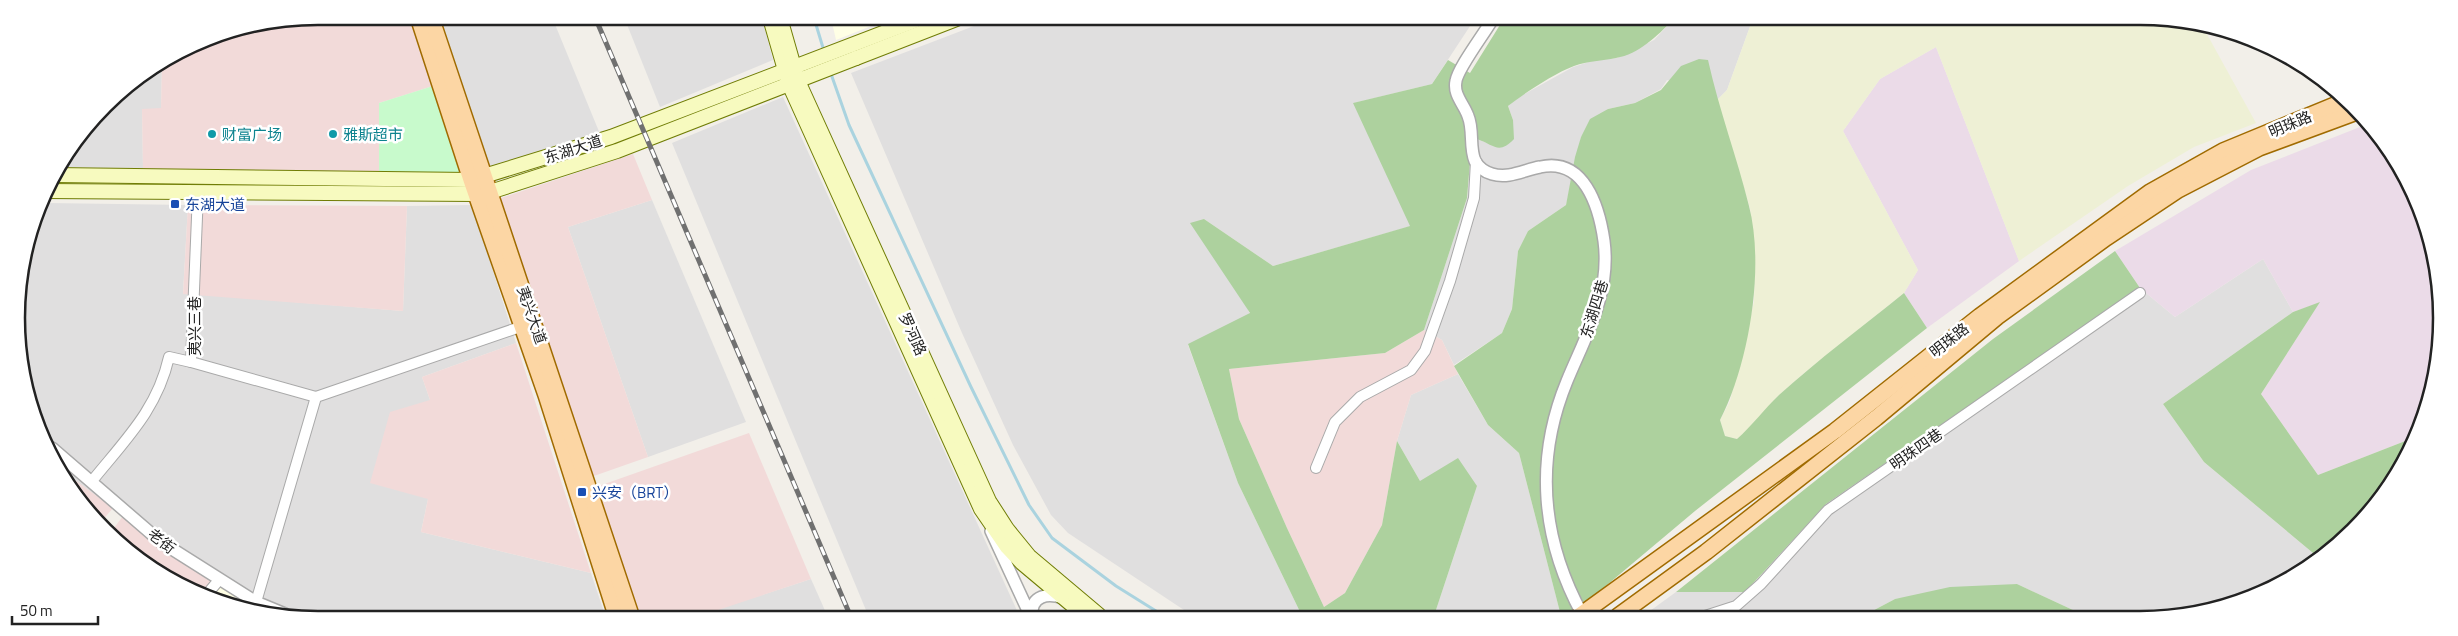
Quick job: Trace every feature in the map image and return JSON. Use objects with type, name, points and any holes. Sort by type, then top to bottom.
[{"type":"main road","name":"夷兴大道","points":[[421,25],[481,186],[630,611]]},
{"type":"main road","name":"夷兴大道","points":[[433,25],[523,326],[615,611]]},
{"type":"main road","name":"罗河路","points":[[773,25],[791,76],[981,509],[1022,563],[1079,611]]},
{"type":"main road","name":"罗河路","points":[[781,25],[791,76],[989,501],[1007,529],[1029,556],[1094,611]]},
{"type":"main road","name":"东湖大道","points":[[855,54],[909,25]]},
{"type":"main road","name":"东湖大道","points":[[54,191],[198,193],[481,186],[617,151],[791,76],[940,25]]},
{"type":"main road","name":"明珠路","points":[[1586,611],[1834,431],[1980,316],[2150,192],[2223,151],[2339,103]]},
{"type":"main road","name":"明珠路","points":[[1625,611],[1706,552],[1876,418],[1997,317],[2106,238],[2178,190],[2259,148],[2350,114]]},
{"type":"main road","name":"东湖大道","points":[[62,175],[481,186]]},
{"type":"street","points":[[1316,468],[1335,422],[1360,397],[1410,370],[1425,351],[1450,281],[1474,198],[1476,161],[1469,117],[1458,99],[1456,81],[1489,25]]},
{"type":"street","name":"东湖四巷","points":[[1476,161],[1484,172],[1494,175],[1512,175],[1553,165],[1572,169],[1580,176],[1589,192],[1601,224],[1606,262],[1604,287],[1593,322],[1558,406],[1546,472],[1546,507],[1555,549],[1567,586],[1579,611]]},
{"type":"street","name":"夷兴三巷","points":[[198,193],[191,362],[316,397]]},
{"type":"street","name":"明珠四巷","points":[[1720,611],[1736,606],[1761,584],[1828,510],[2140,293]]},
{"type":"street","points":[[256,602],[316,397],[523,326]]},
{"type":"street","points":[[92,481],[151,407],[161,386],[169,357],[191,362]]},
{"type":"street","name":"老街","points":[[58,453],[161,542],[219,580],[265,606]]},
{"type":"street","name":"罗河路","points":[[981,509],[1029,611]]},
{"type":"street","points":[[210,590],[219,580]]},
{"type":"street","points":[[1032,611],[1035,602],[1040,597],[1054,595],[1063,598]]},
{"type":"shaded area","points":[[413,25],[433,86],[379,103],[379,172],[143,169],[142,109],[161,108],[162,70],[171,64],[206,47],[242,35],[299,26]]},
{"type":"shaded area","points":[[440,25],[555,25],[600,134],[488,169]]},
{"type":"shaded area","points":[[627,25],[764,25],[773,60],[660,107]]},
{"type":"shaded area","points":[[833,25],[874,25],[836,40]]},
{"type":"shaded area","points":[[977,25],[1471,25],[1432,84],[1354,103],[1411,226],[1273,266],[1204,219],[1250,314],[1188,345],[1238,483],[1300,611],[1185,611],[1068,533],[1051,515],[1013,445],[962,333],[851,73]]},
{"type":"shaded area","points":[[1668,25],[1751,25],[1727,90],[1717,100],[1714,89],[1667,80],[1661,89],[1635,103],[1608,109],[1581,137],[1566,205],[1528,231],[1518,251],[1512,309],[1502,333],[1454,365],[1442,340],[1424,330],[1467,198],[1470,162],[1468,151],[1477,139],[1487,143],[1513,120],[1508,106],[1519,97],[1573,67],[1595,60],[1617,58],[1654,40]]},
{"type":"shaded area","points":[[1751,25],[2159,26],[2206,33],[2256,123],[2194,147],[2128,186],[2019,261],[1936,47],[1880,79],[1843,131],[1918,270],[1904,293],[1803,374],[1777,397],[1750,428],[1737,439],[1725,436],[1720,420],[1730,401],[1754,302],[1755,260],[1750,208],[1717,100],[1727,90]]},
{"type":"shaded area","points":[[1936,47],[2019,261],[1927,328],[1904,293],[1918,270],[1843,131],[1880,79]]},
{"type":"shaded area","points":[[162,70],[161,109],[142,109],[143,169],[67,167],[74,155],[111,111]]},
{"type":"shaded area","points":[[783,97],[1017,611],[866,611],[672,143]]},
{"type":"shaded area","points":[[2361,126],[2384,155],[2403,188],[2423,242],[2432,299],[2432,337],[2423,394],[2406,441],[2318,475],[2261,394],[2319,303],[2293,312],[2263,259],[2175,317],[2140,288],[2115,251],[2251,170]]},
{"type":"shaded area","points":[[633,154],[652,200],[568,227],[648,457],[591,477],[498,199]]},
{"type":"shaded area","points":[[652,200],[746,422],[648,457],[568,227]]},
{"type":"shaded area","points":[[48,203],[188,205],[183,293],[403,311],[407,206],[472,205],[516,343],[422,377],[430,400],[428,499],[421,532],[591,573],[604,611],[299,610],[252,603],[220,587],[72,478],[47,430],[31,375],[25,318],[30,265]]},
{"type":"shaded area","points":[[188,205],[407,206],[403,311],[183,294]]},
{"type":"shaded area","points":[[2263,259],[2293,312],[2163,404],[2204,462],[2314,554],[2303,562],[2270,581],[2216,601],[2178,608],[2140,611],[2075,611],[2017,584],[1895,599],[1872,611],[1650,611],[1676,592],[1745,592],[1826,504],[2140,288],[2175,317]]},
{"type":"shaded area","points":[[1424,330],[1442,340],[1458,374],[1411,395],[1397,441],[1382,525],[1345,593],[1324,607],[1239,419],[1229,369],[1385,353]]},
{"type":"shaded area","points":[[516,343],[591,573],[421,532],[428,499],[370,483],[390,412],[430,400],[422,377]]},
{"type":"shaded area","points":[[1458,374],[1488,425],[1519,453],[1560,611],[1436,611],[1477,486],[1420,481],[1397,441],[1411,395]]},
{"type":"shaded area","points":[[749,433],[811,579],[715,611],[637,611],[596,487]]},
{"type":"shaded area","points":[[72,478],[113,508],[104,518]]},
{"type":"shaded area","points":[[123,516],[212,582],[205,589],[171,572],[155,562],[114,528]]},
{"type":"shaded area","points":[[811,579],[825,611],[712,611]]},
{"type":"shaded area","points":[[220,587],[247,602],[242,601],[215,592]]},
{"type":"green space","points":[[1500,25],[1668,25],[1654,38],[1632,53],[1616,58],[1579,64],[1566,69],[1508,106],[1513,120],[1514,139],[1504,147],[1496,147],[1477,139],[1470,162],[1467,198],[1424,330],[1385,353],[1229,369],[1239,419],[1324,607],[1345,593],[1382,525],[1397,441],[1420,481],[1458,458],[1477,486],[1436,611],[1300,611],[1238,483],[1188,344],[1250,313],[1190,223],[1204,219],[1273,266],[1410,226],[1353,103],[1432,84],[1448,60],[1470,73]]},
{"type":"green space","points":[[1699,59],[1708,60],[1749,206],[1754,231],[1755,286],[1751,315],[1739,372],[1720,420],[1725,436],[1737,439],[1794,382],[1904,293],[1927,328],[1695,511],[1576,611],[1560,611],[1519,453],[1488,425],[1454,366],[1502,333],[1512,309],[1518,251],[1528,231],[1566,205],[1575,157],[1581,137],[1590,119],[1608,109],[1635,103],[1661,90],[1681,66]]},
{"type":"green space","points":[[433,86],[461,174],[379,172],[379,103]]},
{"type":"green space","points":[[2115,251],[2140,288],[1826,504],[1745,592],[1676,592],[1993,339]]},
{"type":"green space","points":[[2320,302],[2261,394],[2318,475],[2406,441],[2384,481],[2360,511],[2333,538],[2314,554],[2204,462],[2163,404],[2293,312]]},
{"type":"green space","points":[[2017,584],[2075,611],[1872,611],[1895,599],[1950,587]]},
{"type":"waterway","points":[[816,25],[824,51]]},
{"type":"waterway","points":[[830,71],[849,125],[971,387],[1029,505],[1052,538],[1116,586],[1156,611]]},
{"type":"railway","points":[[598,25],[848,611]]},
{"type":"place","name":"财富广场","points":[[212,134]]},
{"type":"place","name":"雅斯超市","points":[[333,134]]},
{"type":"place","name":"东湖大道","points":[[175,204]]},
{"type":"place","name":"兴安（BRT）","points":[[582,492]]}]
